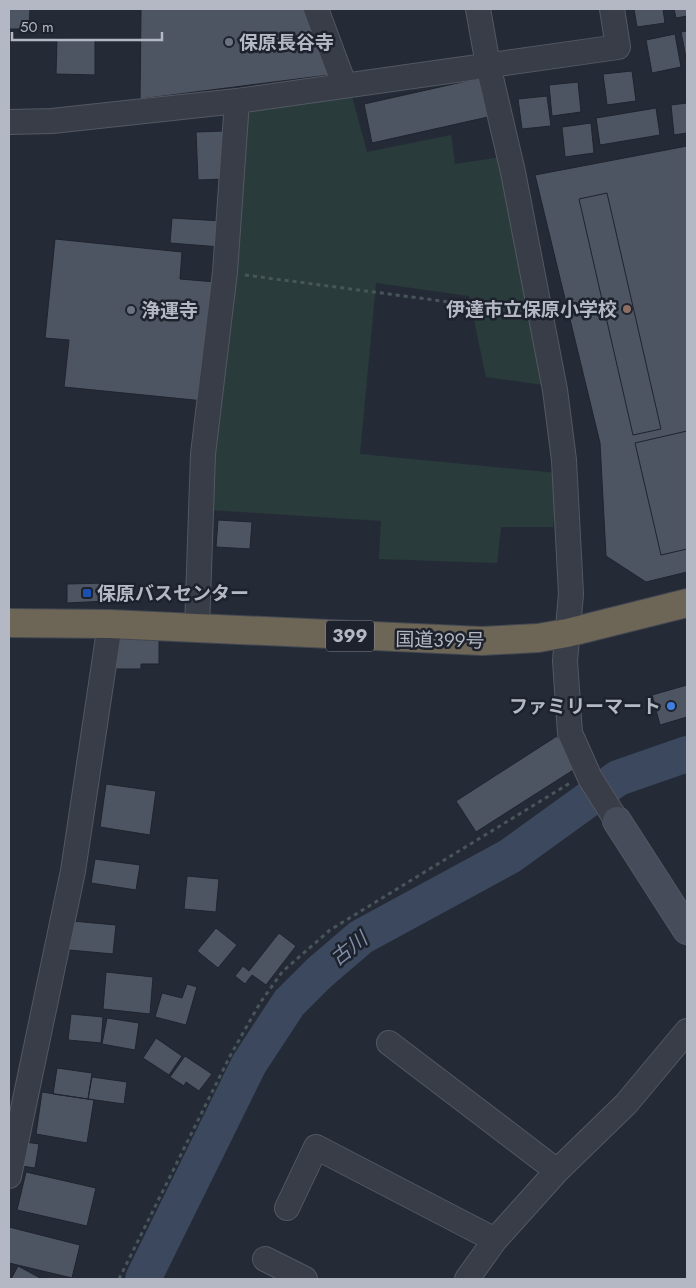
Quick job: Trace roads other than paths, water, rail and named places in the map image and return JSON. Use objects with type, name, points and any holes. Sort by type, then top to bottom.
[{"type":"highway","name":"国道399号","points":[[9,623],[110,624],[454,641],[538,638],[687,603]]},
{"type":"street","points":[[316,9],[344,84]]},
{"type":"street","points":[[478,9],[488,65],[513,172],[555,390],[564,460],[571,594],[565,661],[570,733],[589,775],[616,821],[687,930]]},
{"type":"street","points":[[9,122],[52,122],[237,101],[344,84],[618,47],[612,9]]},
{"type":"street","points":[[197,628],[203,454],[225,272],[237,101]]},
{"type":"street","points":[[10,1163],[73,871],[110,624]]},
{"type":"street","points":[[468,1279],[495,1240],[557,1170],[626,1104],[687,1031]]},
{"type":"street","points":[[389,1043],[557,1170]]},
{"type":"street","points":[[287,1208],[316,1147],[495,1240]]},
{"type":"street","points":[[265,1259],[305,1279]]},
{"type":"waterway","name":"古川","points":[[143,1279],[249,1064],[289,1003],[319,973],[361,937],[510,856],[618,778],[687,754]]},
{"type":"place","name":"保原長谷寺","points":[[229,42]]},
{"type":"place","name":"伊達市立保原小学校","points":[[627,309]]},
{"type":"place","name":"浄運寺","points":[[131,310]]},
{"type":"place","name":"保原バスセンター","points":[[87,593]]},
{"type":"place","name":"ファミリーマート","points":[[671,706]]}]
